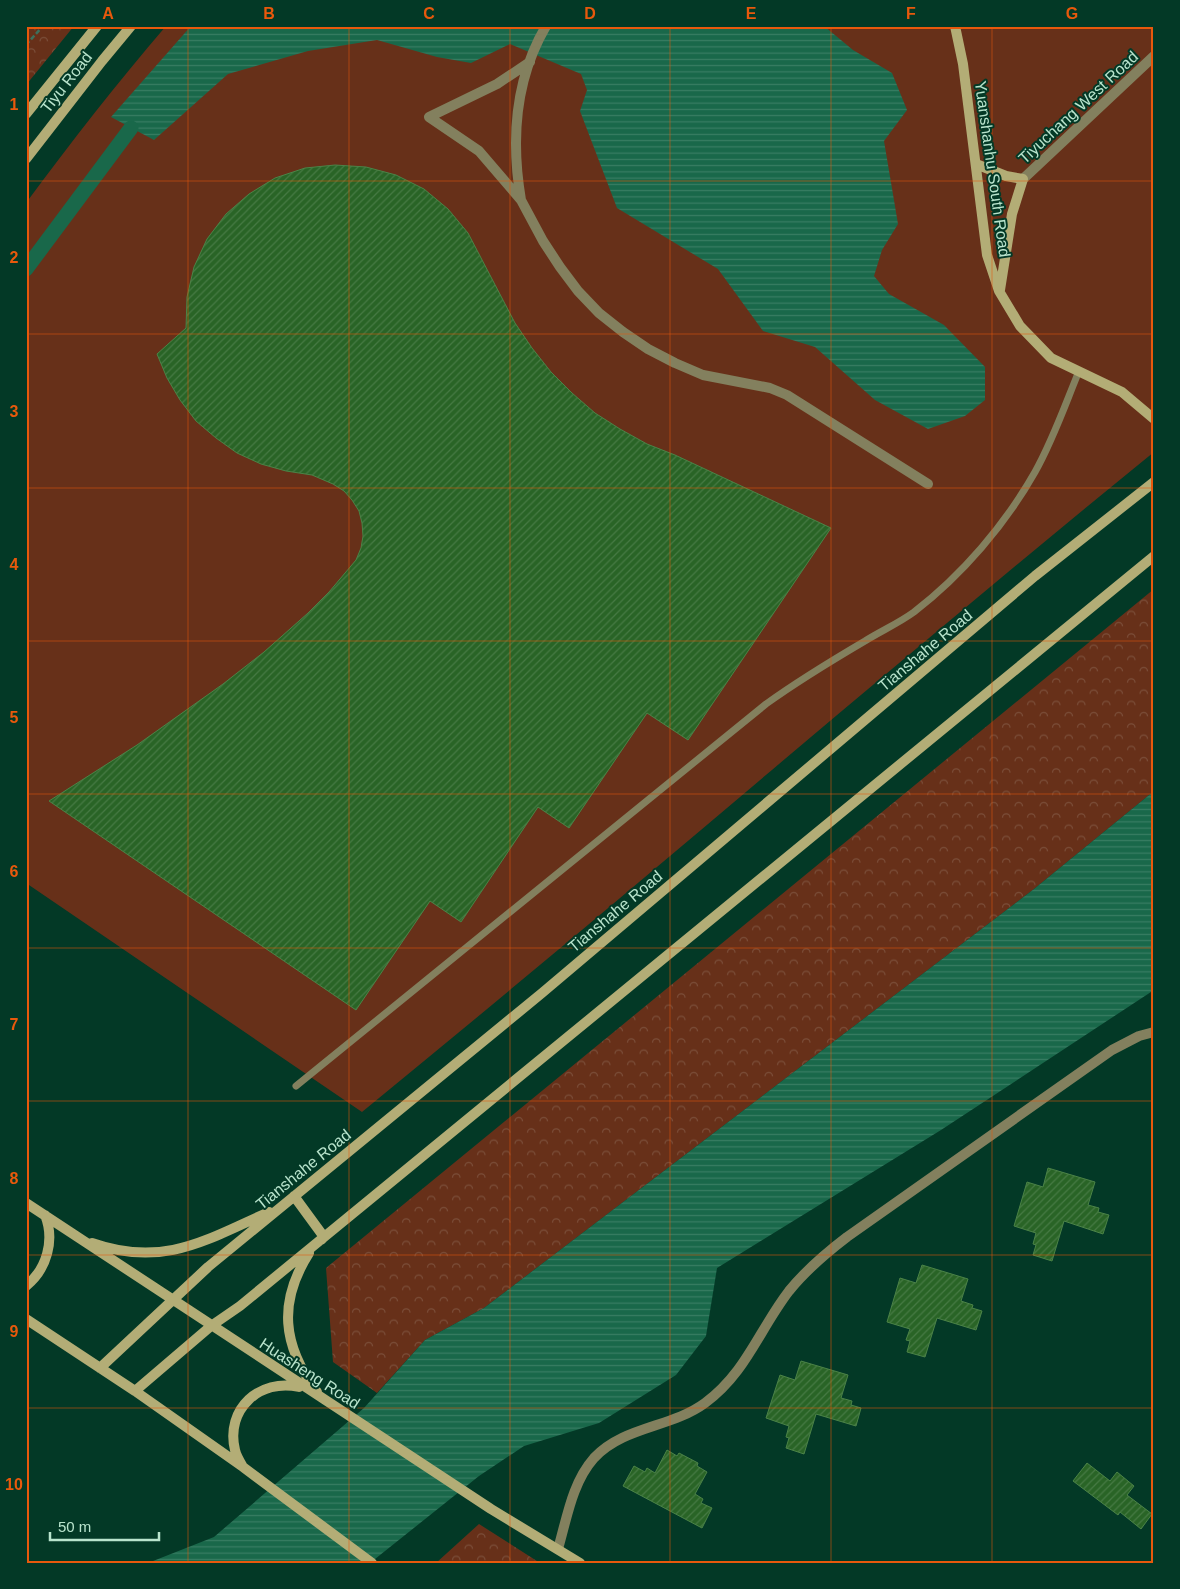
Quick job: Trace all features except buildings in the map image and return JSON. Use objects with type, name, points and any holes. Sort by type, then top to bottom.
[{"type":"main road","name":"Tiyu Road","points":[[26,114],[97,26]]},
{"type":"main road","name":"Tiyu Road","points":[[26,159],[131,26]]},
{"type":"main road","name":"Yuanshanhu South Road","points":[[955,26],[963,64],[987,255],[999,291],[1020,326],[1051,358],[1122,392],[1154,419]]},
{"type":"main road","points":[[976,164],[1006,176],[1023,179],[1012,214],[999,291]]},
{"type":"main road","name":"Tianshahe Road","points":[[100,1368],[208,1267],[550,986],[1035,576],[1154,482]]},
{"type":"main road","points":[[135,1391],[211,1326],[240,1306],[1154,556]]},
{"type":"main road","points":[[294,1196],[324,1237]]},
{"type":"main road","name":"Huasheng Road","points":[[26,1203],[491,1509],[580,1563]]},
{"type":"main road","points":[[80,1239],[122,1251],[166,1252],[187,1248],[207,1241],[281,1207]]},
{"type":"main road","points":[[26,1286],[39,1272],[45,1262],[50,1238],[49,1225],[45,1215]]},
{"type":"main road","points":[[322,1398],[299,1365],[292,1346],[288,1326],[288,1306],[292,1286],[300,1268],[310,1251],[324,1237]]},
{"type":"main road","points":[[26,1319],[135,1391],[243,1467],[372,1563]]},
{"type":"main road","points":[[243,1467],[235,1450],[234,1430],[239,1412],[251,1397],[268,1387],[287,1384],[306,1388],[322,1398]]},
{"type":"street","points":[[521,200],[516,160],[519,100],[530,62],[546,26]]},
{"type":"street","name":"Tiyuchang West Road","points":[[1023,179],[1154,56]]},
{"type":"street","points":[[530,62],[497,84],[429,117],[479,151],[521,200],[543,241],[578,291],[623,332],[655,353],[703,375],[770,388],[787,395],[928,484]]},
{"type":"street","points":[[558,1549],[574,1490],[593,1459],[602,1450],[623,1436],[685,1414],[704,1404],[720,1391],[735,1376],[747,1359],[767,1324],[789,1292],[821,1258],[847,1237],[1112,1050],[1139,1036],[1154,1032]]},
{"type":"lane","points":[[296,1086],[766,704],[805,677],[913,612],[950,580],[978,552],[1015,504],[1035,472],[1048,446],[1079,371]]},
{"type":"path","points":[[26,45],[43,26]]},
{"type":"green space","points":[[26,26],[74,26],[26,85]]},
{"type":"green space","points":[[166,26],[1154,26],[1154,452],[362,1112],[26,883],[26,203],[94,113]]},
{"type":"green space","points":[[1154,589],[1154,791],[1034,889],[484,1308],[425,1340],[377,1393],[333,1362],[326,1268]]},
{"type":"green space","points":[[479,1524],[540,1563],[436,1563]]},
{"type":"shaded area","points":[[191,26],[824,26],[853,50],[892,73],[907,110],[884,141],[898,224],[882,250],[874,276],[889,294],[944,325],[985,367],[985,400],[965,416],[928,429],[875,400],[815,347],[763,331],[718,269],[617,208],[580,111],[587,90],[581,74],[510,44],[471,63],[437,57],[377,40],[308,51],[228,74],[154,140],[111,117]]},
{"type":"shaded area","points":[[1154,791],[1154,990],[941,1130],[717,1268],[706,1336],[676,1375],[599,1423],[524,1446],[479,1476],[370,1563],[148,1563],[214,1537],[364,1408],[425,1340],[484,1308],[1034,889]]},
{"type":"waterway","points":[[26,269],[131,128]]}]
